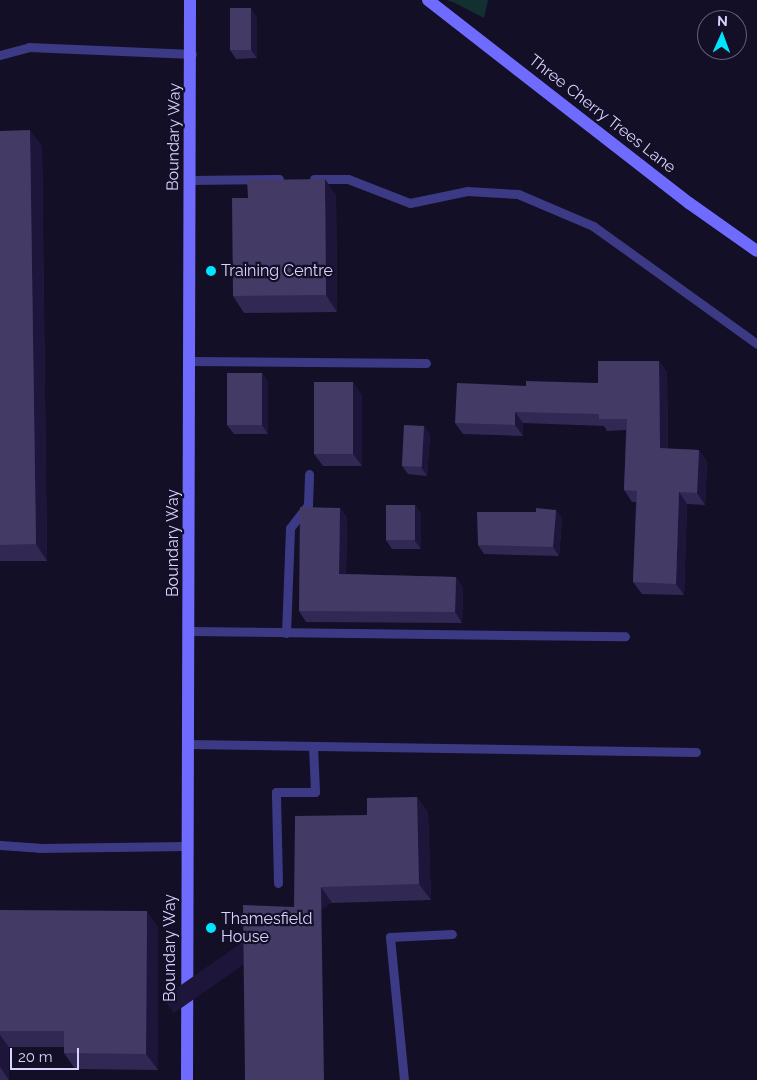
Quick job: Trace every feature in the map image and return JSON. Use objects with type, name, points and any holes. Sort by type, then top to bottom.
[{"type":"street","name":"Three Cherry Trees Lane","points":[[428,0],[689,203],[757,251]]},
{"type":"street","name":"Boundary Way","points":[[187,1080],[186,846],[189,631],[189,180],[192,2]]},
{"type":"lane","points":[[0,55],[29,47],[192,54]]},
{"type":"lane","points":[[189,180],[289,179]]},
{"type":"lane","points":[[299,179],[348,179],[410,203],[467,191],[518,194],[593,226],[757,344]]},
{"type":"lane","points":[[189,361],[426,363]]},
{"type":"lane","points":[[286,634],[290,528],[308,505],[309,474]]},
{"type":"lane","points":[[189,631],[286,634],[625,636]]},
{"type":"lane","points":[[187,744],[696,752]]},
{"type":"lane","points":[[278,883],[276,792],[315,792],[313,746]]},
{"type":"lane","points":[[0,845],[39,848],[186,846]]},
{"type":"lane","points":[[404,1080],[390,937],[452,934]]},
{"type":"green space","points":[[447,0],[488,0],[484,18],[455,3]]},
{"type":"building","points":[[230,8],[251,8],[251,50],[230,50]]},
{"type":"building","points":[[30,130],[36,544],[0,545],[0,131]]},
{"type":"building","points":[[325,179],[326,295],[233,296],[232,198],[248,198],[247,180]]},
{"type":"building","points":[[598,361],[659,361],[660,448],[699,450],[697,493],[679,492],[676,584],[633,582],[637,491],[624,490],[627,419],[599,419],[599,414],[515,412],[515,425],[455,423],[457,383],[526,386],[526,381],[598,383]]},
{"type":"building","points":[[227,373],[262,373],[262,425],[227,425]]},
{"type":"building","points":[[314,382],[353,382],[353,454],[314,454]]},
{"type":"building","points":[[404,425],[424,426],[422,467],[402,466]]},
{"type":"building","points":[[386,505],[415,505],[415,540],[386,540]]},
{"type":"building","points":[[300,507],[340,508],[339,574],[456,577],[455,612],[299,611]]},
{"type":"building","points":[[536,508],[556,510],[553,547],[478,545],[477,512],[536,512]]},
{"type":"building","points":[[417,797],[419,884],[321,887],[324,1080],[245,1080],[243,905],[294,907],[295,816],[367,815],[367,798]]},
{"type":"building","points":[[0,910],[147,911],[146,1054],[64,1053],[64,1031],[0,1031]]},
{"type":"place","name":"Training Centre","points":[[211,271]]},
{"type":"place","name":"Thamesfield House","points":[[211,928]]}]
